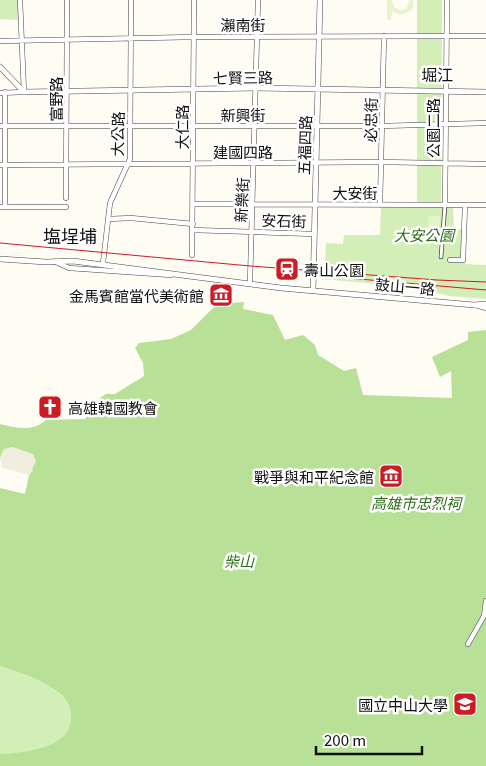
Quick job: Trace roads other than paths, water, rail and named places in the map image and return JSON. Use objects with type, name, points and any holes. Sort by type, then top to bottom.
[{"type":"street","points":[[20,0],[24,92]]},
{"type":"street","name":"富野路","points":[[66,198],[67,0]]},
{"type":"street","name":"大公路","points":[[103,264],[113,194],[130,164],[131,0]]},
{"type":"street","name":"大仁路","points":[[192,255],[194,0]]},
{"type":"street","name":"新樂街","points":[[250,282],[255,163],[258,0]]},
{"type":"street","name":"五福四路","points":[[313,290],[320,0]]},
{"type":"street","name":"公園二路","points":[[441,257],[445,205],[444,123],[447,0]]},
{"type":"street","name":"必忠街","points":[[380,205],[384,36]]},
{"type":"street","name":"瀨南街","points":[[0,41],[23,39],[194,37],[486,36]]},
{"type":"street","points":[[0,67],[24,92]]},
{"type":"street","name":"七賢三路","points":[[2,92],[130,92],[256,88],[486,92]]},
{"type":"street","points":[[2,92],[3,207],[66,207]]},
{"type":"street","name":"新興街","points":[[3,126],[382,126],[486,123]]},
{"type":"street","name":"建國四路","points":[[3,165],[382,162],[486,164]]},
{"type":"street","name":"大安街","points":[[193,204],[486,205]]},
{"type":"street","points":[[450,260],[463,260],[465,205]]},
{"type":"street","points":[[108,219],[151,219],[162,222],[193,224]]},
{"type":"street","name":"安石街","points":[[193,230],[314,234]]},
{"type":"street","points":[[0,259],[56,262]]},
{"type":"street","name":"鼓山一路","points":[[56,262],[70,260],[313,290],[474,305],[486,304]]},
{"type":"street","name":"鼓山一路","points":[[56,262],[69,268],[166,276],[172,274]]},
{"type":"street","points":[[474,305],[486,308]]},
{"type":"street","points":[[468,644],[484,616],[486,601]]},
{"type":"tram line","points":[[0,243],[250,266],[486,282]]},
{"type":"railway","points":[[324,276],[486,290]]},
{"type":"place","name":"壽山公園","points":[[287,269]]},
{"type":"place","name":"金馬賓館當代美術館","points":[[221,295]]},
{"type":"place","name":"高雄韓國教會","points":[[50,407]]},
{"type":"place","name":"戰爭與和平紀念館","points":[[391,476]]},
{"type":"place","name":"國立中山大學","points":[[465,704]]},
{"type":"district","name":"堀江","points":[[437,74]]},
{"type":"district","name":"塩埕埔","points":[[70,235]]},
{"type":"park label","name":"大安公園","points":[[424,234]]},
{"type":"park label","name":"高雄市忠烈祠","points":[[416,502]]},
{"type":"park label","name":"柴山","points":[[239,560]]}]
